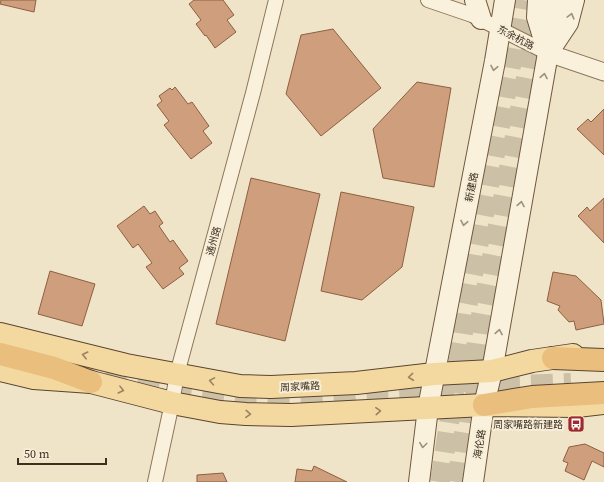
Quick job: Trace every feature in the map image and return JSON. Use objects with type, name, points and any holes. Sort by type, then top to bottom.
[{"type":"highway","points":[[0,354],[54,368],[91,382]]},
{"type":"highway","points":[[553,358],[604,360]]},
{"type":"highway","points":[[484,406],[532,397],[604,394]]},
{"type":"main road","points":[[475,0],[481,19]]},
{"type":"main road","name":"新建路","points":[[428,408],[494,69],[505,0]]},
{"type":"main road","points":[[538,0],[537,17],[548,54]]},
{"type":"main road","points":[[492,371],[548,54],[556,0]]},
{"type":"main road","points":[[548,54],[568,23],[574,0]]},
{"type":"main road","name":"周家嘴路","points":[[0,334],[126,365],[240,386],[271,387],[356,383],[434,374],[492,371],[532,361],[604,350]]},
{"type":"main road","points":[[0,370],[34,378],[91,382],[220,412],[246,414],[291,415],[484,406],[577,406],[604,403]]},
{"type":"main road","name":"海伦路","points":[[473,482],[484,406],[492,371]]},
{"type":"main road","points":[[419,482],[428,408]]},
{"type":"street","name":"通州路","points":[[155,482],[177,374],[251,100],[276,0]]},
{"type":"street","name":"东余杭路","points":[[428,0],[481,19],[548,54],[604,72]]},
{"type":"building","points":[[1,0],[36,0],[34,12],[0,4]]},
{"type":"building","points":[[194,0],[223,0],[234,15],[227,20],[236,32],[215,48],[196,24],[201,20],[189,4]]},
{"type":"building","points":[[333,29],[381,88],[321,136],[286,94],[301,35]]},
{"type":"building","points":[[417,82],[451,88],[434,187],[383,178],[373,129]]},
{"type":"building","points":[[175,87],[188,104],[192,102],[209,126],[203,131],[212,143],[191,159],[164,125],[169,121],[157,105],[162,101],[159,96],[170,88],[172,90]]},
{"type":"building","points":[[604,109],[604,155],[577,129],[588,119],[591,122]]},
{"type":"building","points":[[251,178],[320,194],[285,341],[216,324]]},
{"type":"building","points":[[341,192],[414,207],[402,267],[362,300],[321,291]]},
{"type":"building","points":[[604,198],[604,243],[578,216],[587,207],[590,211]]},
{"type":"building","points":[[144,206],[150,214],[155,211],[163,223],[159,226],[170,242],[173,240],[188,261],[179,268],[184,274],[163,289],[146,267],[152,263],[138,244],[133,248],[117,226]]},
{"type":"building","points":[[50,271],[95,284],[82,326],[38,314]]},
{"type":"building","points":[[553,272],[576,276],[601,300],[604,324],[576,330],[574,321],[569,322],[558,310],[560,306],[547,301]]},
{"type":"building","points":[[585,444],[604,453],[604,467],[592,461],[584,480],[565,471],[568,463],[563,461],[569,447]]},
{"type":"building","points":[[314,466],[347,482],[295,482],[297,469],[312,471]]},
{"type":"building","points":[[223,473],[227,482],[197,482],[197,475]]},
{"type":"tunnel","points":[[440,482],[466,313],[523,0]]},
{"type":"tunnel","points":[[457,482],[479,326],[536,25]]},
{"type":"tunnel","points":[[105,376],[171,390],[249,402],[373,391],[571,384]]},
{"type":"place","name":"周家嘴路新建路","points":[[576,424]]}]
